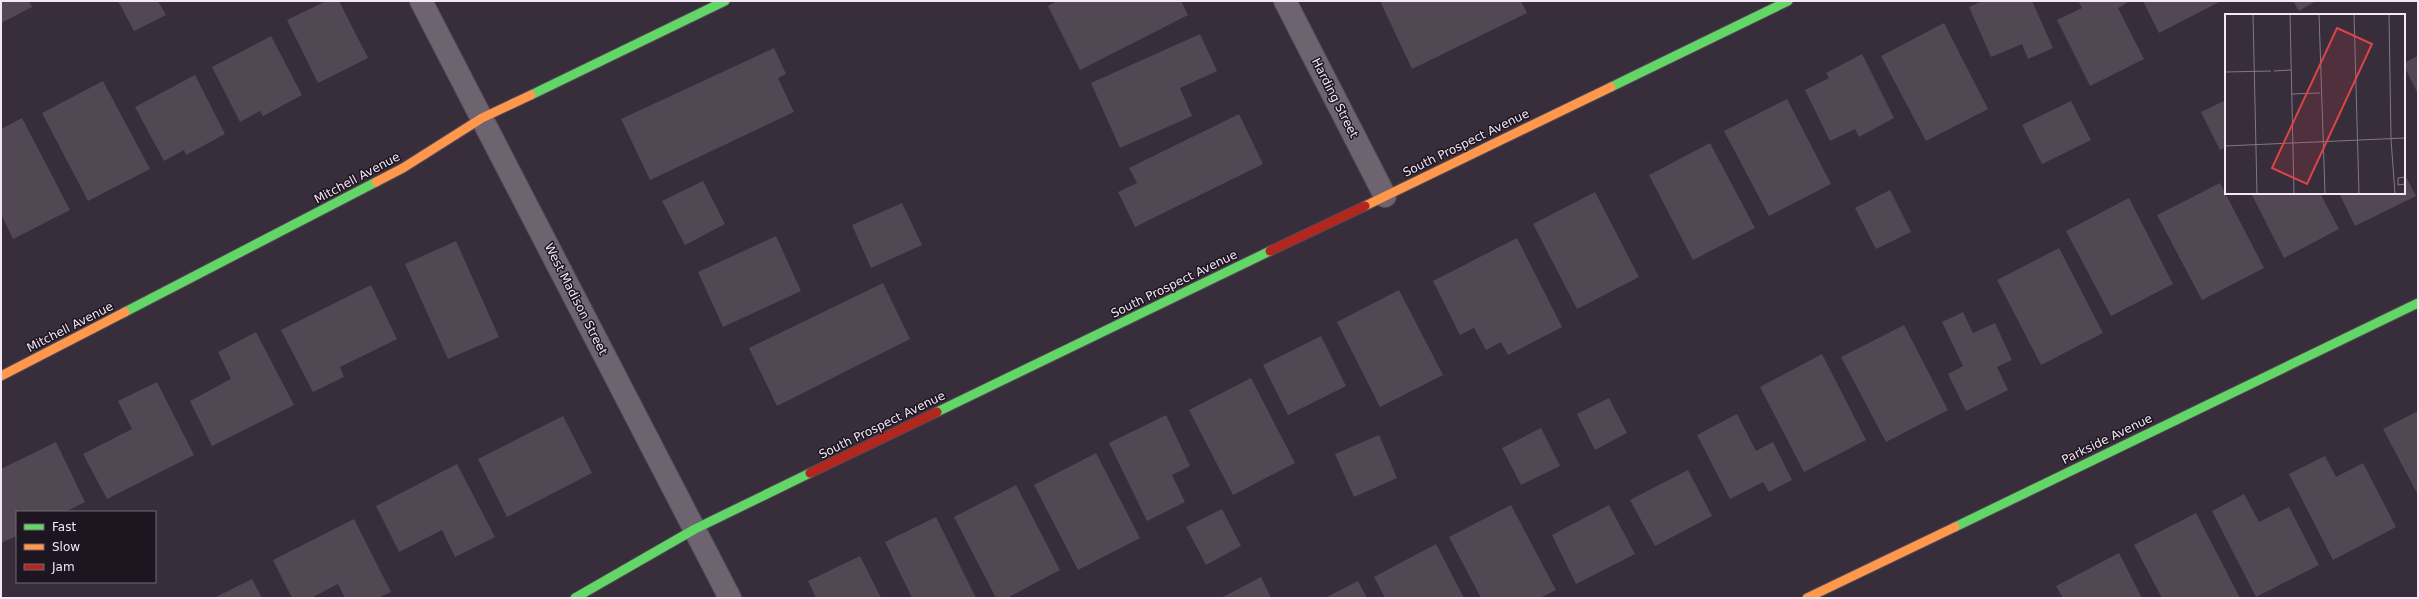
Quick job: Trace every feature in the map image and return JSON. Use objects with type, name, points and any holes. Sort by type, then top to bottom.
[{"type":"street","name":"West Madison Street","points":[[421,1],[730,598]]},
{"type":"street","name":"Mitchell Avenue","points":[[1,376],[403,168],[482,118],[725,1]]},
{"type":"street","name":"Harding Street","points":[[1285,1],[1385,196]]},
{"type":"street","name":"South Prospect Avenue","points":[[575,598],[694,529],[1788,1]]},
{"type":"street","name":"Parkside Avenue","points":[[1807,598],[2418,303]]},
{"type":"building","points":[[1,1],[29,1],[32,7],[1,23]]},
{"type":"building","points":[[118,1],[158,1],[166,15],[134,31]]},
{"type":"building","points":[[326,1],[339,1],[368,58],[318,83],[287,20]]},
{"type":"building","points":[[1057,1],[1181,1],[1188,15],[1080,70],[1048,6]]},
{"type":"building","points":[[1380,1],[1521,1],[1527,13],[1412,69]]},
{"type":"building","points":[[1982,1],[2032,1],[2053,48],[2028,59],[2022,44],[1991,57],[1969,7]]},
{"type":"building","points":[[2078,1],[2126,1],[2127,3],[2118,8],[2144,59],[2090,86],[2057,20],[2082,8]]},
{"type":"building","points":[[2143,1],[2221,1],[2159,33]]},
{"type":"building","points":[[2293,1],[2316,1],[2299,11]]},
{"type":"building","points":[[1944,23],[1988,109],[1926,141],[1881,56]]},
{"type":"building","points":[[1200,34],[1217,71],[1180,88],[1192,116],[1120,148],[1091,83]]},
{"type":"building","points":[[271,36],[302,95],[263,116],[260,111],[240,122],[212,67]]},
{"type":"building","points":[[774,48],[786,74],[778,78],[794,112],[650,180],[621,119]]},
{"type":"building","points":[[1862,54],[1894,118],[1859,137],[1855,129],[1830,141],[1805,90],[1829,78],[1826,73]]},
{"type":"building","points":[[2418,56],[2418,94],[2405,68],[2405,62]]},
{"type":"building","points":[[195,75],[225,134],[186,155],[184,150],[164,161],[135,107]]},
{"type":"building","points":[[103,81],[150,169],[88,201],[42,113]]},
{"type":"building","points":[[1787,99],[1831,184],[1769,216],[1724,131]]},
{"type":"building","points":[[2225,100],[2225,148],[2220,150],[2201,112]]},
{"type":"building","points":[[2071,101],[2091,140],[2042,164],[2022,125]]},
{"type":"building","points":[[1239,114],[1263,164],[1135,227],[1118,192],[1137,183],[1129,168]]},
{"type":"building","points":[[22,118],[70,210],[13,239],[1,214],[1,129]]},
{"type":"building","points":[[1710,143],[1755,228],[1693,260],[1649,175]]},
{"type":"building","points":[[2405,175],[2416,196],[2355,226],[2339,194],[2405,194]]},
{"type":"building","points":[[703,181],[725,224],[685,245],[662,201]]},
{"type":"building","points":[[2220,183],[2264,268],[2202,300],[2157,215]]},
{"type":"building","points":[[1890,190],[1911,232],[1876,249],[1855,208]]},
{"type":"building","points":[[1595,192],[1639,277],[1577,309],[1533,224]]},
{"type":"building","points":[[2252,194],[2321,194],[2339,229],[2284,258]]},
{"type":"building","points":[[2129,198],[2173,284],[2111,316],[2066,231]]},
{"type":"building","points":[[902,203],[922,245],[871,268],[852,225]]},
{"type":"building","points":[[776,236],[801,291],[723,327],[698,272]]},
{"type":"building","points":[[1517,238],[1562,327],[1508,355],[1501,342],[1486,350],[1474,328],[1460,335],[1433,281]]},
{"type":"building","points":[[456,241],[499,337],[448,359],[405,264]]},
{"type":"building","points":[[2059,248],[2103,333],[2041,365],[1997,280]]},
{"type":"building","points":[[883,283],[910,339],[777,406],[749,348]]},
{"type":"building","points":[[371,285],[397,339],[340,367],[344,377],[313,392],[281,330]]},
{"type":"building","points":[[1399,290],[1443,375],[1380,407],[1337,322]]},
{"type":"building","points":[[1963,312],[1973,333],[1995,323],[2012,360],[1997,367],[2008,390],[1966,411],[1948,374],[1963,366],[1942,322]]},
{"type":"building","points":[[1904,325],[1948,410],[1886,442],[1841,357]]},
{"type":"building","points":[[256,332],[294,405],[212,446],[190,401],[231,379],[218,352]]},
{"type":"building","points":[[1321,336],[1346,386],[1288,415],[1263,365]]},
{"type":"building","points":[[1822,354],[1866,440],[1804,472],[1760,387]]},
{"type":"building","points":[[1251,378],[1295,463],[1233,495],[1189,410]]},
{"type":"building","points":[[157,382],[194,455],[107,499],[83,454],[132,429],[118,401]]},
{"type":"building","points":[[1609,398],[1627,433],[1595,450],[1577,414]]},
{"type":"building","points":[[2418,411],[2418,495],[2383,429]]},
{"type":"building","points":[[1737,414],[1756,451],[1773,442],[1792,480],[1769,492],[1763,482],[1730,499],[1697,435]]},
{"type":"building","points":[[1166,415],[1190,466],[1172,475],[1185,502],[1147,521],[1109,443]]},
{"type":"building","points":[[563,416],[592,473],[507,517],[478,459]]},
{"type":"building","points":[[1541,428],[1560,466],[1521,485],[1502,448]]},
{"type":"building","points":[[1379,435],[1397,478],[1354,497],[1335,454]]},
{"type":"building","points":[[56,442],[85,502],[67,511],[16,511],[16,536],[1,543],[1,469]]},
{"type":"building","points":[[1096,453],[1140,538],[1078,570],[1034,485]]},
{"type":"building","points":[[2325,456],[2336,477],[2363,463],[2396,527],[2333,560],[2289,474]]},
{"type":"building","points":[[457,464],[495,537],[455,557],[442,530],[399,552],[376,506]]},
{"type":"building","points":[[1688,470],[1712,516],[1655,546],[1630,500]]},
{"type":"building","points":[[1016,485],[1060,570],[1007,598],[996,598],[954,517]]},
{"type":"building","points":[[2244,494],[2259,522],[2289,507],[2319,565],[2256,597],[2212,511]]},
{"type":"building","points":[[1511,505],[1556,590],[1540,598],[1481,598],[1449,537]]},
{"type":"building","points":[[1609,505],[1635,554],[1576,584],[1552,535]]},
{"type":"building","points":[[1222,509],[1241,546],[1206,565],[1186,527]]},
{"type":"building","points":[[2196,513],[2240,598],[2162,598],[2134,545]]},
{"type":"building","points":[[936,517],[976,598],[912,598],[885,542]]},
{"type":"building","points":[[354,519],[391,592],[378,598],[345,598],[338,584],[311,598],[292,598],[273,560]]},
{"type":"building","points":[[1436,544],[1464,598],[1385,598],[1374,577]]},
{"type":"building","points":[[2119,553],[2142,598],[2063,598],[2056,586]]},
{"type":"building","points":[[860,556],[881,598],[816,598],[808,581]]},
{"type":"building","points":[[1261,577],[1271,598],[1223,598],[1223,597]]},
{"type":"building","points":[[252,579],[262,598],[214,598]]},
{"type":"building","points":[[1358,581],[1367,598],[1325,598]]},
{"type":"traffic: fast","points":[[531,95],[725,1]]},
{"type":"traffic: fast","points":[[1611,87],[1788,1]]},
{"type":"traffic: fast","points":[[125,312],[376,182]]},
{"type":"traffic: fast","points":[[937,412],[1270,251]]},
{"type":"traffic: fast","points":[[1955,527],[2418,303]]},
{"type":"traffic: fast","points":[[575,598],[695,529],[810,473]]},
{"type":"traffic: slow","points":[[1365,206],[1611,87]]},
{"type":"traffic: slow","points":[[376,182],[403,168],[482,118],[531,95]]},
{"type":"traffic: slow","points":[[1,376],[125,312]]},
{"type":"traffic: slow","points":[[1807,598],[1955,527]]},
{"type":"traffic: jam","points":[[1270,251],[1365,206]]},
{"type":"traffic: jam","points":[[810,473],[937,412]]}]
